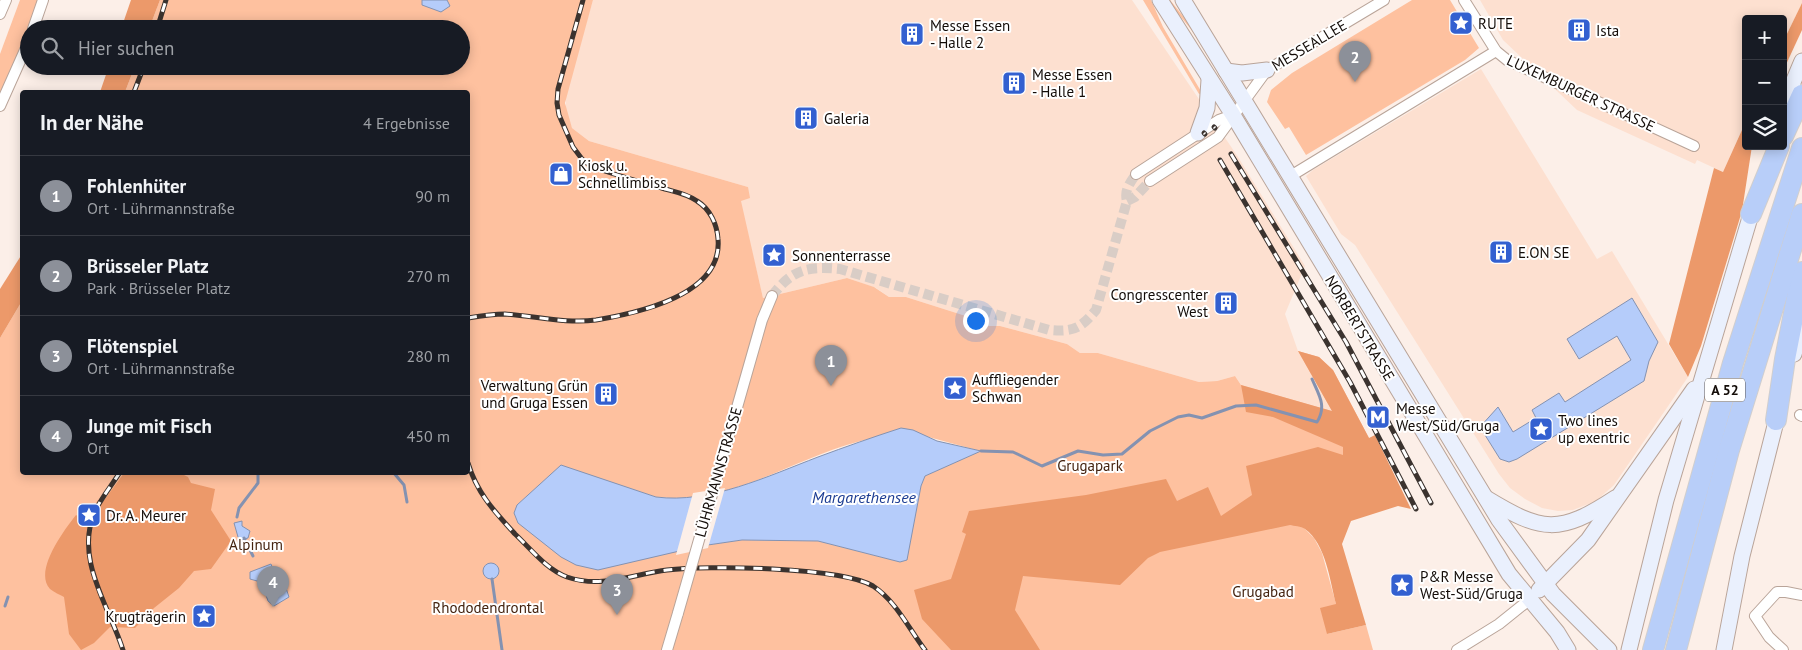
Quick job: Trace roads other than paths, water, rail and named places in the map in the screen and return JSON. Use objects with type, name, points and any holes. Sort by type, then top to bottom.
[{"type":"highway","points":[[1787,127],[1802,95]]},
{"type":"highway","name":"A 52","points":[[1655,642],[1753,296],[1802,148]]},
{"type":"highway","points":[[1751,214],[1777,150]]},
{"type":"highway","name":"A 52","points":[[1676,648],[1729,450],[1802,214]]},
{"type":"highway","points":[[1776,420],[1784,360],[1802,272]]},
{"type":"main road","name":"NORBERTSTRASSE","points":[[1160,0],[1209,80],[1233,115],[1509,574],[1566,646]]},
{"type":"main road","name":"NORBERTSTRASSE","points":[[1183,0],[1508,534],[1545,584],[1579,622],[1609,650]]},
{"type":"main road","points":[[1783,105],[1802,61]]},
{"type":"main road","points":[[1226,71],[1242,73],[1267,70]]},
{"type":"main road","points":[[1198,133],[1207,108],[1209,80]]},
{"type":"main road","points":[[1629,650],[1666,500],[1769,150]]},
{"type":"main road","points":[[1724,650],[1742,556],[1776,420],[1802,328]]},
{"type":"main road","points":[[1529,600],[1588,540],[1702,378]]},
{"type":"main road","points":[[1485,497],[1515,515],[1536,524],[1554,526],[1589,515],[1623,492]]},
{"type":"main road","points":[[1566,646],[1580,650]]},
{"type":"street","points":[[0,14],[6,0]]},
{"type":"street","points":[[36,20],[43,0]]},
{"type":"street","name":"MESSEALLEE","points":[[1244,101],[1267,70],[1384,0]]},
{"type":"street","name":"LUXEMBURGER STRASSE","points":[[1464,0],[1496,51],[1507,60],[1694,146]]},
{"type":"street","points":[[1289,177],[1496,51]]},
{"type":"street","points":[[0,106],[20,61]]},
{"type":"street","points":[[1150,181],[1218,137],[1244,101]]},
{"type":"street","points":[[1136,174],[1219,120],[1233,115]]},
{"type":"street","name":"LÜHRMANNSTRASSE","points":[[667,650],[762,320],[772,296]]},
{"type":"street","points":[[1783,650],[1769,637],[1756,616],[1777,592],[1802,595]]},
{"type":"street","points":[[1457,650],[1500,624],[1529,600]]},
{"type":"water","points":[[422,0],[447,0],[450,6],[441,12],[422,5]]},
{"type":"water","points":[[1632,298],[1658,342],[1649,361],[1644,381],[1517,459],[1509,462],[1500,459],[1480,427],[1498,407],[1513,432],[1536,418],[1532,410],[1559,393],[1565,402],[1631,360],[1617,336],[1579,359],[1567,339]]},
{"type":"water","name":"Margarethensee","points":[[901,428],[913,430],[937,441],[981,451],[925,476],[921,486],[907,560],[900,562],[818,541],[742,540],[701,546],[598,570],[576,565],[561,557],[518,523],[514,513],[517,505],[561,465],[656,497],[697,496],[738,487],[759,480]]},
{"type":"water","points":[[242,521],[242,526],[250,531],[248,538],[241,540],[238,537],[234,523]]},
{"type":"water","points":[[488,563],[494,563],[499,568],[497,577],[488,579],[483,574],[483,568]]},
{"type":"water","points":[[271,564],[274,572],[271,579],[257,581],[250,579],[250,572]]},
{"type":"water","points":[[286,588],[289,597],[274,606],[268,601],[266,595]]},
{"type":"waterway","points":[[981,451],[1013,452],[1042,466],[1078,451],[1103,455],[1122,454],[1150,431],[1178,417],[1189,415],[1202,418],[1236,406],[1256,405],[1317,422],[1322,406],[1312,379]]},
{"type":"waterway","points":[[237,517],[239,508],[258,483],[258,475]]},
{"type":"waterway","points":[[396,475],[404,485],[407,502]]},
{"type":"waterway","points":[[244,538],[253,556]]},
{"type":"waterway","points":[[492,579],[502,650]]},
{"type":"waterway","points":[[5,606],[8,597]]},
{"type":"tunnel","points":[[772,296],[787,280],[802,271],[819,268],[840,269],[1049,330],[1070,330],[1076,328],[1096,310],[1127,201],[1127,190],[1136,174]]},
{"type":"tunnel","points":[[1127,201],[1135,197],[1150,181]]},
{"type":"railway","points":[[160,20],[166,0]]},
{"type":"railway","points":[[470,318],[505,314],[585,321],[614,317],[675,298],[693,287],[707,274],[716,258],[718,239],[716,228],[712,217],[702,204],[681,193],[592,167],[582,159],[573,147],[559,115],[557,103],[558,89],[583,0]]},
{"type":"railway","points":[[135,90],[141,75]]},
{"type":"railway","points":[[1231,154],[1346,342],[1431,503]]},
{"type":"railway","points":[[1220,160],[1350,382],[1416,509]]},
{"type":"railway","points":[[470,468],[481,493],[515,534],[552,569],[567,577],[593,582],[617,580],[654,572],[686,568],[773,569],[833,575],[857,580],[873,586],[881,592],[889,599],[925,650]]},
{"type":"railway","points":[[118,475],[95,511],[90,529],[89,547],[96,582],[123,650]]},
{"type":"place","name":"RUTE","points":[[1461,23]]},
{"type":"place","name":"Ista","points":[[1579,30]]},
{"type":"place","name":"Messe Essen - Halle 2","points":[[912,34]]},
{"type":"place","name":"Brüsseler Platz","points":[[1355,82]]},
{"type":"place","name":"Messe Essen - Halle 1","points":[[1014,83]]},
{"type":"place","name":"Galeria","points":[[806,118]]},
{"type":"place","name":"Kiosk u. Schnellimbiss","points":[[561,174]]},
{"type":"place","name":"E.ON SE","points":[[1501,252]]},
{"type":"place","name":"Sonnenterrasse","points":[[774,255]]},
{"type":"place","name":"Congresscenter West","points":[[1226,303]]},
{"type":"place","name":"Fohlenhüter","points":[[831,386]]},
{"type":"place","name":"Auffliegender Schwan","points":[[955,388]]},
{"type":"place","name":"Verwaltung Grün und Gruga Essen","points":[[606,394]]},
{"type":"place","name":"Messe West/Süd/Gruga","points":[[1378,417]]},
{"type":"place","name":"Two lines up exentric","points":[[1541,429]]},
{"type":"place","name":"Dr. A. Meurer","points":[[89,515]]},
{"type":"place","name":"P&R Messe West-Süd/Gruga","points":[[1402,585]]},
{"type":"place","name":"Junge mit Fisch","points":[[273,607]]},
{"type":"place","name":"Flötenspiel","points":[[617,615]]},
{"type":"place","name":"Krugträgerin","points":[[204,616]]},
{"type":"park label","name":"Grugapark","points":[[1090,465]]},
{"type":"park label","name":"Alpinum","points":[[256,544]]},
{"type":"park label","name":"Grugabad","points":[[1263,591]]},
{"type":"park label","name":"Rhododendrontal","points":[[488,607]]}]
